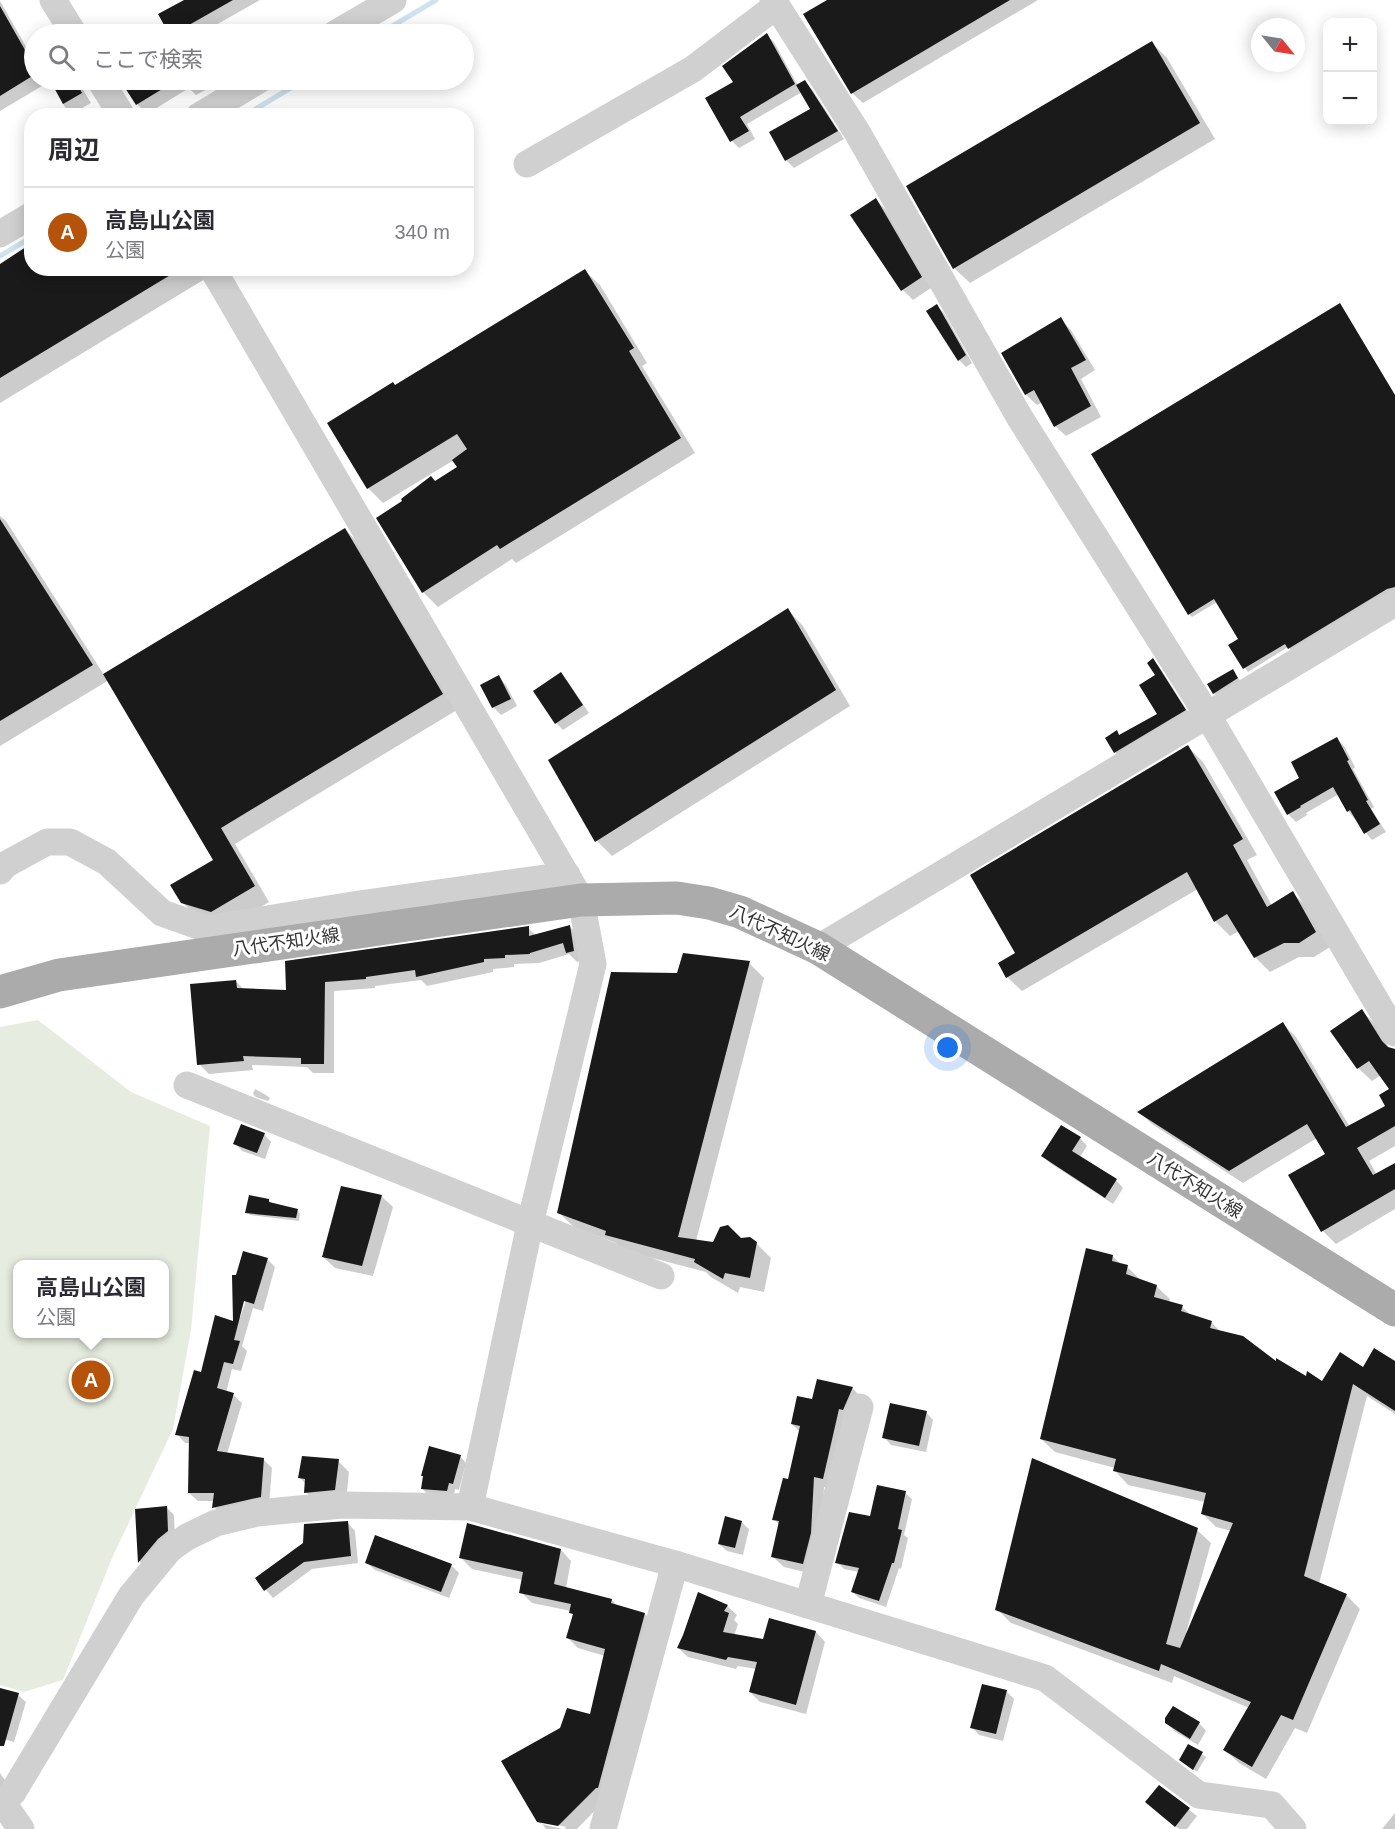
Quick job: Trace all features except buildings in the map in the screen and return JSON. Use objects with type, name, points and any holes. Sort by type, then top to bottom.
[{"type":"main road","name":"八代不知火線","points":[[0,992],[59,975],[574,887],[709,903],[740,912],[818,948],[1395,1311]]},
{"type":"street","points":[[53,0],[68,24]]},
{"type":"street","points":[[352,24],[393,0]]},
{"type":"street","points":[[527,164],[693,69],[774,3],[857,132],[1020,418],[1208,716],[1395,1033]]},
{"type":"street","points":[[106,90],[117,108]]},
{"type":"street","points":[[212,108],[242,90]]},
{"type":"street","points":[[0,234],[24,220]]},
{"type":"street","points":[[217,276],[574,887],[593,964],[530,1224],[470,1508]]},
{"type":"street","points":[[818,948],[1395,603]]},
{"type":"street","points":[[0,871],[5,865],[47,842],[70,842],[107,862],[162,913],[207,929],[359,904],[574,887]]},
{"type":"street","points":[[187,1085],[661,1276]]},
{"type":"street","points":[[808,1605],[860,1407]]},
{"type":"street","points":[[21,1829],[2,1804],[13,1792],[131,1596],[170,1549],[187,1537],[216,1523],[257,1513],[342,1505],[470,1508],[675,1564],[1045,1678],[1199,1795],[1272,1805],[1293,1829]]},
{"type":"street","points":[[603,1829],[675,1564]]},
{"type":"shaded area","points":[[38,1020],[131,1092],[210,1126],[191,1330],[173,1429],[112,1558],[63,1680],[24,1692],[0,1685],[0,1027]]},
{"type":"waterway","points":[[396,24],[436,0]]},
{"type":"waterway","points":[[257,108],[287,90]]},
{"type":"waterway","points":[[0,256],[24,242]]},
{"type":"place","name":"高島山公園","points":[[91,1380]]}]
